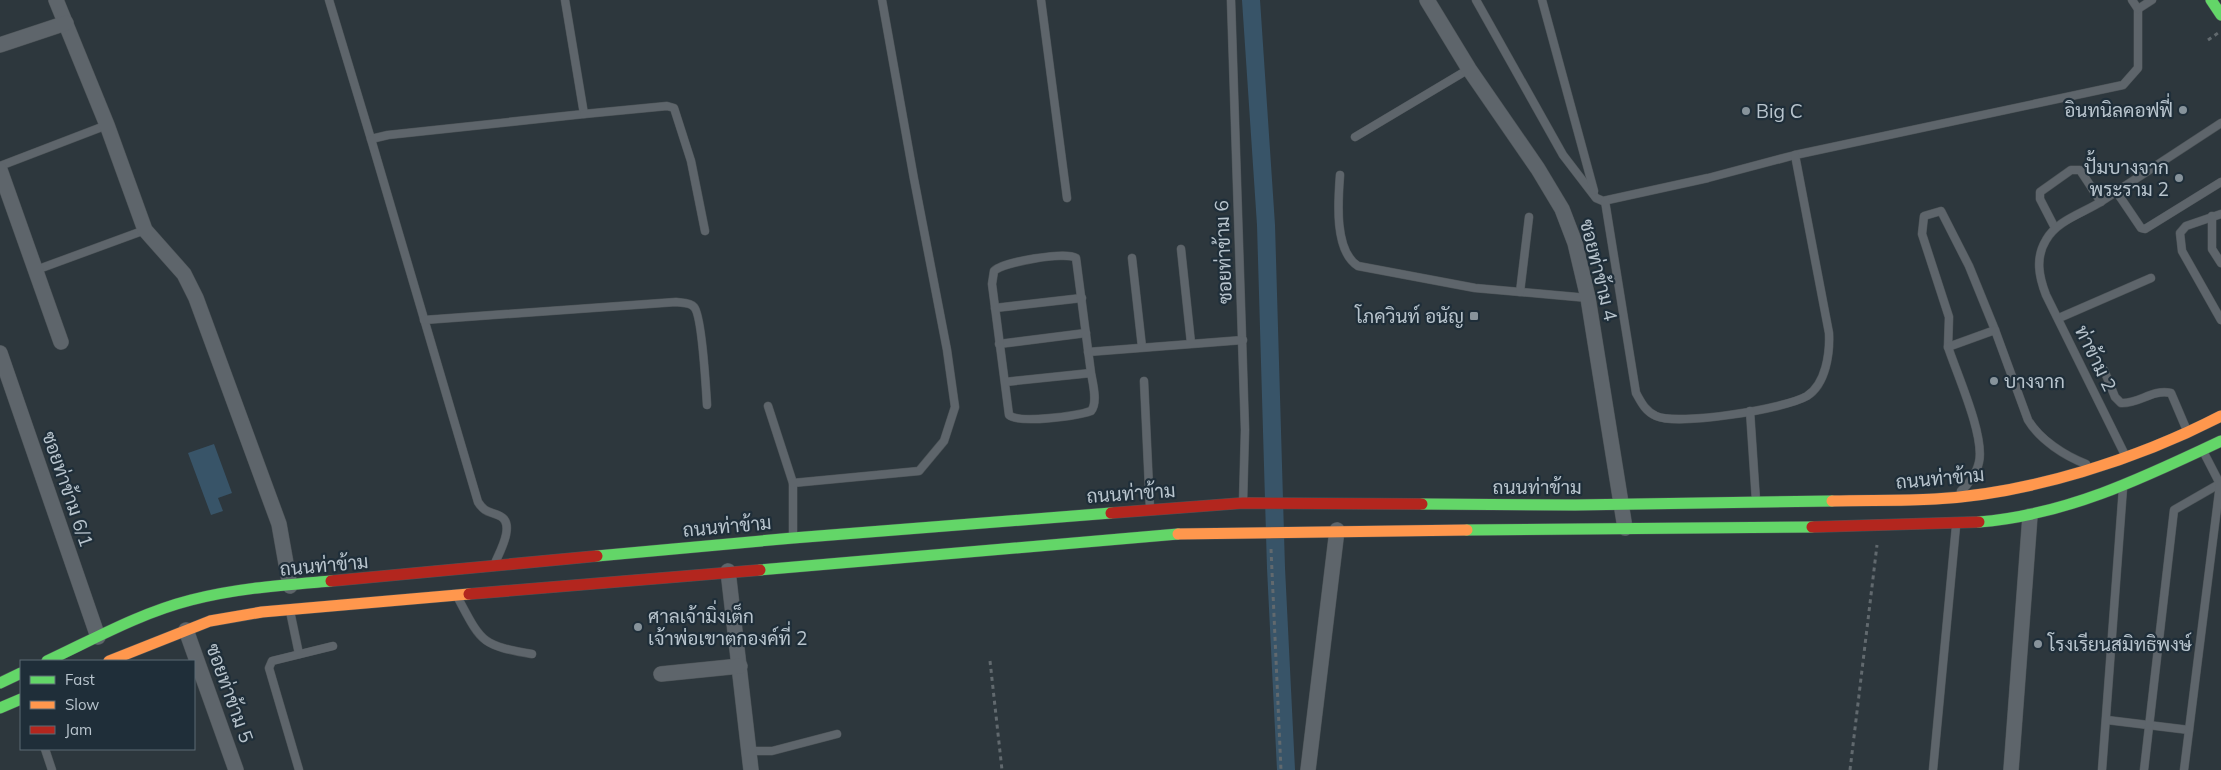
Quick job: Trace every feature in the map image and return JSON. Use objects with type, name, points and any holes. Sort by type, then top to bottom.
[{"type":"street","points":[[56,0],[107,125],[145,230],[184,274],[196,298],[279,524],[290,586]]},
{"type":"street","name":"ซอยท่าข้าม 4","points":[[1427,0],[1469,68],[1538,169],[1562,209],[1575,243],[1588,298],[1625,528]]},
{"type":"street","points":[[2211,0],[2221,15]]},
{"type":"street","points":[[0,45],[66,23]]},
{"type":"street","points":[[0,170],[61,342]]},
{"type":"street","name":"ซอยท่าข้าม 6/1","points":[[0,353],[98,637]]},
{"type":"street","name":"ถนนท่าข้าม","points":[[49,660],[173,605],[209,595],[793,538],[1243,503],[1622,504],[1951,497],[2027,486],[2102,465],[2188,433],[2221,416]]},
{"type":"street","points":[[114,660],[133,656],[186,630],[232,616],[290,609],[1193,533],[1286,530],[1453,531],[1879,526],[1987,522],[2030,516],[2124,486],[2221,441]]},
{"type":"street","points":[[2011,770],[2030,516]]},
{"type":"street","points":[[1308,770],[1337,530]]},
{"type":"street","points":[[728,571],[751,770]]},
{"type":"street","name":"ซอยท่าข้าม 5","points":[[186,630],[236,770]]},
{"type":"street","points":[[662,674],[740,666]]},
{"type":"street","points":[[0,683],[20,673]]},
{"type":"street","points":[[0,708],[20,699]]},
{"type":"lane","points":[[330,0],[478,502],[486,513],[501,517],[504,520],[506,533],[493,566]]},
{"type":"lane","points":[[566,0],[584,114]]},
{"type":"lane","points":[[793,483],[919,471],[944,441],[955,407],[947,350],[882,0]]},
{"type":"lane","points":[[1041,0],[1067,198]]},
{"type":"lane","name":"ซอยท่าข้าม 6","points":[[1231,0],[1245,430],[1243,503]]},
{"type":"lane","points":[[1476,0],[1564,155],[1596,198],[1605,200],[1708,178],[1795,155],[2123,85],[2138,68],[2138,9],[2132,0]]},
{"type":"lane","points":[[1542,0],[1596,198]]},
{"type":"lane","points":[[2138,9],[2152,0]]},
{"type":"lane","points":[[1354,137],[1469,68]]},
{"type":"lane","points":[[371,139],[388,135],[667,106],[674,108],[690,161],[705,231]]},
{"type":"lane","points":[[2101,202],[2080,170],[2071,170],[2040,192],[2040,199],[2055,228],[2101,202],[2221,123]]},
{"type":"lane","points":[[0,166],[107,125]]},
{"type":"lane","points":[[1605,200],[1636,393],[1645,409],[1657,416],[1691,418],[1750,411],[1806,396],[1822,378],[1829,351],[1829,333],[1795,155]]},
{"type":"lane","points":[[1340,175],[1338,202],[1345,254],[1351,262],[1358,266],[1475,288],[1588,298]]},
{"type":"lane","points":[[2116,191],[2141,228],[2145,229],[2221,182]]},
{"type":"lane","points":[[1951,497],[1963,490],[1971,480],[1979,462],[1979,447],[1976,428],[1948,347],[1949,317],[1922,234],[1924,216],[1941,212],[1972,272],[2028,420],[2034,430],[2074,460],[2087,464],[2102,465]]},
{"type":"lane","points":[[2221,214],[2186,226],[2180,233],[2182,251],[2221,320]]},
{"type":"lane","points":[[2212,216],[2212,249],[2221,263]]},
{"type":"lane","points":[[1520,292],[1529,217]]},
{"type":"lane","name":"ท่าข้าม 2","points":[[2055,228],[2045,240],[2038,274],[2046,295],[2126,457]]},
{"type":"lane","points":[[36,270],[145,230]]},
{"type":"lane","points":[[1181,249],[1191,343]]},
{"type":"lane","points":[[1066,255],[1076,258],[1094,408],[1090,411],[1025,420],[1013,418],[1010,415],[995,308],[992,277],[998,267],[1003,264],[1066,255]]},
{"type":"lane","points":[[1132,258],[1142,347]]},
{"type":"lane","points":[[2059,318],[2151,278]]},
{"type":"lane","points":[[995,308],[1082,298]]},
{"type":"lane","points":[[424,320],[676,302],[692,304],[696,308],[701,338],[707,405]]},
{"type":"lane","points":[[1948,347],[1995,330]]},
{"type":"lane","points":[[999,344],[1086,333]]},
{"type":"lane","points":[[1088,352],[1242,340]]},
{"type":"lane","points":[[2104,370],[2115,397],[2121,403],[2128,403],[2160,391],[2171,393],[2188,433]]},
{"type":"lane","points":[[1005,382],[1091,373]]},
{"type":"lane","points":[[1144,381],[1150,509]]},
{"type":"lane","points":[[768,406],[793,483],[793,538]]},
{"type":"lane","points":[[1750,411],[1756,502]]},
{"type":"lane","points":[[2184,770],[2221,483],[2203,450]]},
{"type":"lane","points":[[2144,770],[2174,510],[2221,483]]},
{"type":"lane","points":[[2102,770],[2124,486]]},
{"type":"lane","points":[[1933,770],[1957,523]]},
{"type":"lane","points":[[457,596],[478,634],[487,643],[532,654]]},
{"type":"lane","points":[[290,609],[299,654]]},
{"type":"lane","points":[[299,770],[269,668],[272,660],[333,646]]},
{"type":"lane","points":[[2107,720],[2189,730]]},
{"type":"lane","points":[[749,751],[772,751],[837,734]]},
{"type":"lane","points":[[45,750],[52,770]]},
{"type":"path","points":[[2208,40],[2221,31]]},
{"type":"path","points":[[1850,770],[1879,526]]},
{"type":"path","points":[[1269,531],[1281,770]]},
{"type":"path","points":[[990,661],[1002,770]]},
{"type":"water","points":[[214,444],[232,493],[218,498],[223,511],[211,515],[188,453]]},
{"type":"waterway","points":[[1251,0],[1266,225],[1276,568],[1286,770]]},
{"type":"traffic: fast","points":[[2211,0],[2221,15]]},
{"type":"traffic: fast","points":[[1979,522],[2043,512],[2103,493],[2221,441]]},
{"type":"traffic: fast","points":[[1422,504],[1575,505],[1832,501]]},
{"type":"traffic: fast","points":[[597,556],[793,538],[1111,513]]},
{"type":"traffic: fast","points":[[1467,530],[1812,527]]},
{"type":"traffic: fast","points":[[760,570],[1178,534]]},
{"type":"traffic: fast","points":[[49,660],[135,619],[172,605],[243,590],[331,581]]},
{"type":"traffic: fast","points":[[0,683],[20,673]]},
{"type":"traffic: fast","points":[[0,708],[20,699]]},
{"type":"traffic: slow","points":[[1832,501],[1909,500],[1971,496],[2045,482],[2119,460],[2189,432],[2221,416]]},
{"type":"traffic: slow","points":[[1178,534],[1467,530]]},
{"type":"traffic: slow","points":[[112,660],[210,621],[262,612],[469,594]]},
{"type":"traffic: jam","points":[[1111,513],[1243,503],[1422,504]]},
{"type":"traffic: jam","points":[[1812,527],[1979,522]]},
{"type":"traffic: jam","points":[[331,581],[597,556]]},
{"type":"traffic: jam","points":[[469,594],[760,570]]},
{"type":"place","name":"อินทนิลคอฟฟี่","points":[[2183,110]]},
{"type":"place","name":"Big C","points":[[1746,111]]},
{"type":"place","name":"ปั้มบางจาก พระราม 2","points":[[2179,178]]},
{"type":"place","name":"โภควินท์ อนัญ","points":[[1474,316]]},
{"type":"place","name":"บางจาก","points":[[1994,381]]},
{"type":"place","name":"ศาลเจ้ามิ่งเต็ก เจ้าพ่อเขาตกองค์ที่ 2","points":[[638,627]]},
{"type":"place","name":"โรงเรียนสมิทธิพงษ์","points":[[2038,644]]}]
